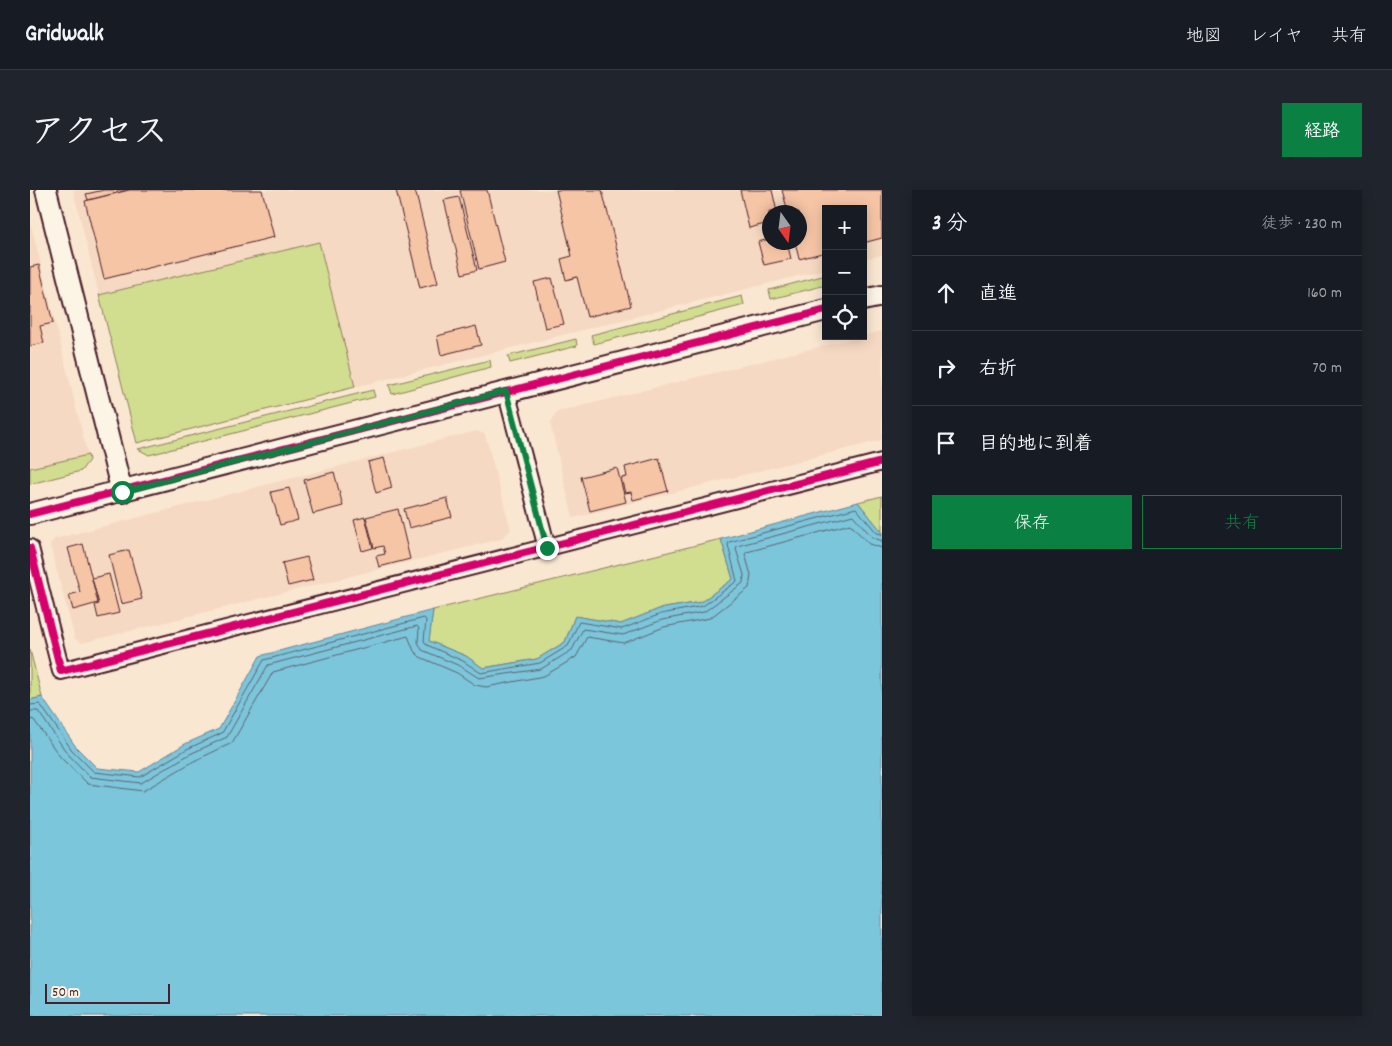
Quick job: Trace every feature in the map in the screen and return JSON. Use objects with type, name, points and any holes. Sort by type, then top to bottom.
[{"type":"street","points":[[46,190],[122,492]]},
{"type":"street","points":[[867,299],[882,296]]},
{"type":"street","points":[[30,514],[122,492],[506,391],[822,311]]},
{"type":"street","points":[[506,391],[547,548]]},
{"type":"street","points":[[30,548],[61,671],[882,462]]},
{"type":"shaded area","points":[[73,190],[882,190],[882,255],[867,258],[867,205],[822,205],[822,270],[355,387],[319,242],[99,295]]},
{"type":"shaded area","points":[[30,220],[89,460],[81,471],[30,484]]},
{"type":"shaded area","points":[[882,331],[882,440],[573,518],[550,423],[557,412],[846,340],[867,340],[867,335]]},
{"type":"shaded area","points":[[476,431],[485,434],[511,530],[501,539],[82,643],[75,639],[50,545],[54,539]]},
{"type":"green space","points":[[319,242],[355,387],[137,443],[99,295]]},
{"type":"green space","points":[[822,276],[822,286],[771,299],[769,290]]},
{"type":"green space","points":[[742,296],[744,305],[594,344],[591,335]]},
{"type":"green space","points":[[576,339],[577,346],[510,363],[508,356]]},
{"type":"green space","points":[[490,360],[491,367],[392,394],[389,385]]},
{"type":"green space","points":[[373,390],[375,397],[149,455],[138,449]]},
{"type":"green space","points":[[88,455],[89,460],[81,471],[30,484],[30,468]]},
{"type":"green space","points":[[882,496],[882,532],[858,502]]},
{"type":"green space","points":[[721,539],[733,579],[701,602],[659,609],[621,624],[575,616],[565,642],[537,659],[483,668],[466,656],[429,641],[433,610]]},
{"type":"green space","points":[[30,650],[42,697],[30,700]]},
{"type":"water","points":[[858,502],[882,532],[882,1016],[30,1016],[30,700],[42,697],[76,747],[97,768],[139,772],[185,744],[219,729],[260,656],[433,610],[429,641],[466,656],[483,668],[537,659],[565,642],[575,616],[621,624],[659,609],[701,602],[733,579],[721,539]]},
{"type":"building","points":[[104,190],[129,190],[88,200],[86,194]]},
{"type":"building","points":[[129,190],[262,190],[274,237],[104,279],[85,201]]},
{"type":"building","points":[[396,190],[415,190],[438,283],[420,288]]},
{"type":"building","points":[[460,190],[487,190],[505,262],[479,269]]},
{"type":"building","points":[[556,190],[602,190],[631,306],[587,317],[577,277],[566,280],[561,259],[572,256]]},
{"type":"building","points":[[740,190],[772,190],[775,205],[762,205],[762,225],[749,228]]},
{"type":"building","points":[[782,190],[882,190],[882,238],[867,242],[867,205],[822,205],[822,253],[799,259],[797,250],[807,250],[807,205],[786,205]]},
{"type":"building","points":[[459,197],[477,270],[462,274],[444,200]]},
{"type":"building","points":[[762,241],[762,250],[789,250],[791,259],[764,265],[758,242]]},
{"type":"building","points":[[39,265],[53,323],[40,326],[44,343],[30,346],[30,267]]},
{"type":"building","points":[[552,278],[564,324],[545,328],[534,282]]},
{"type":"building","points":[[476,326],[481,345],[441,355],[437,336]]},
{"type":"building","points":[[384,458],[392,488],[376,493],[368,462]]},
{"type":"building","points":[[659,458],[668,491],[633,500],[631,492],[625,493],[621,478],[627,477],[625,467]]},
{"type":"building","points":[[617,468],[626,502],[590,511],[581,477]]},
{"type":"building","points":[[334,472],[343,506],[313,514],[304,480]]},
{"type":"building","points":[[289,488],[298,520],[280,525],[271,492]]},
{"type":"building","points":[[447,498],[452,517],[409,528],[404,509]]},
{"type":"building","points":[[398,509],[410,559],[379,567],[376,556],[385,554],[383,546],[374,548],[366,517]]},
{"type":"building","points":[[365,517],[373,548],[362,551],[354,520]]},
{"type":"building","points":[[83,544],[98,603],[73,610],[69,595],[80,592],[68,548]]},
{"type":"building","points":[[129,550],[142,599],[121,604],[109,555]]},
{"type":"building","points":[[307,557],[313,580],[288,586],[282,563]]},
{"type":"building","points":[[109,574],[119,613],[98,618],[95,605],[99,604],[92,578]]},
{"type":"cycle path","points":[[30,514],[822,311]]},
{"type":"cycle path","points":[[30,548],[61,671],[882,462]]},
{"type":"route","points":[[122,492],[506,391],[547,548]]}]
